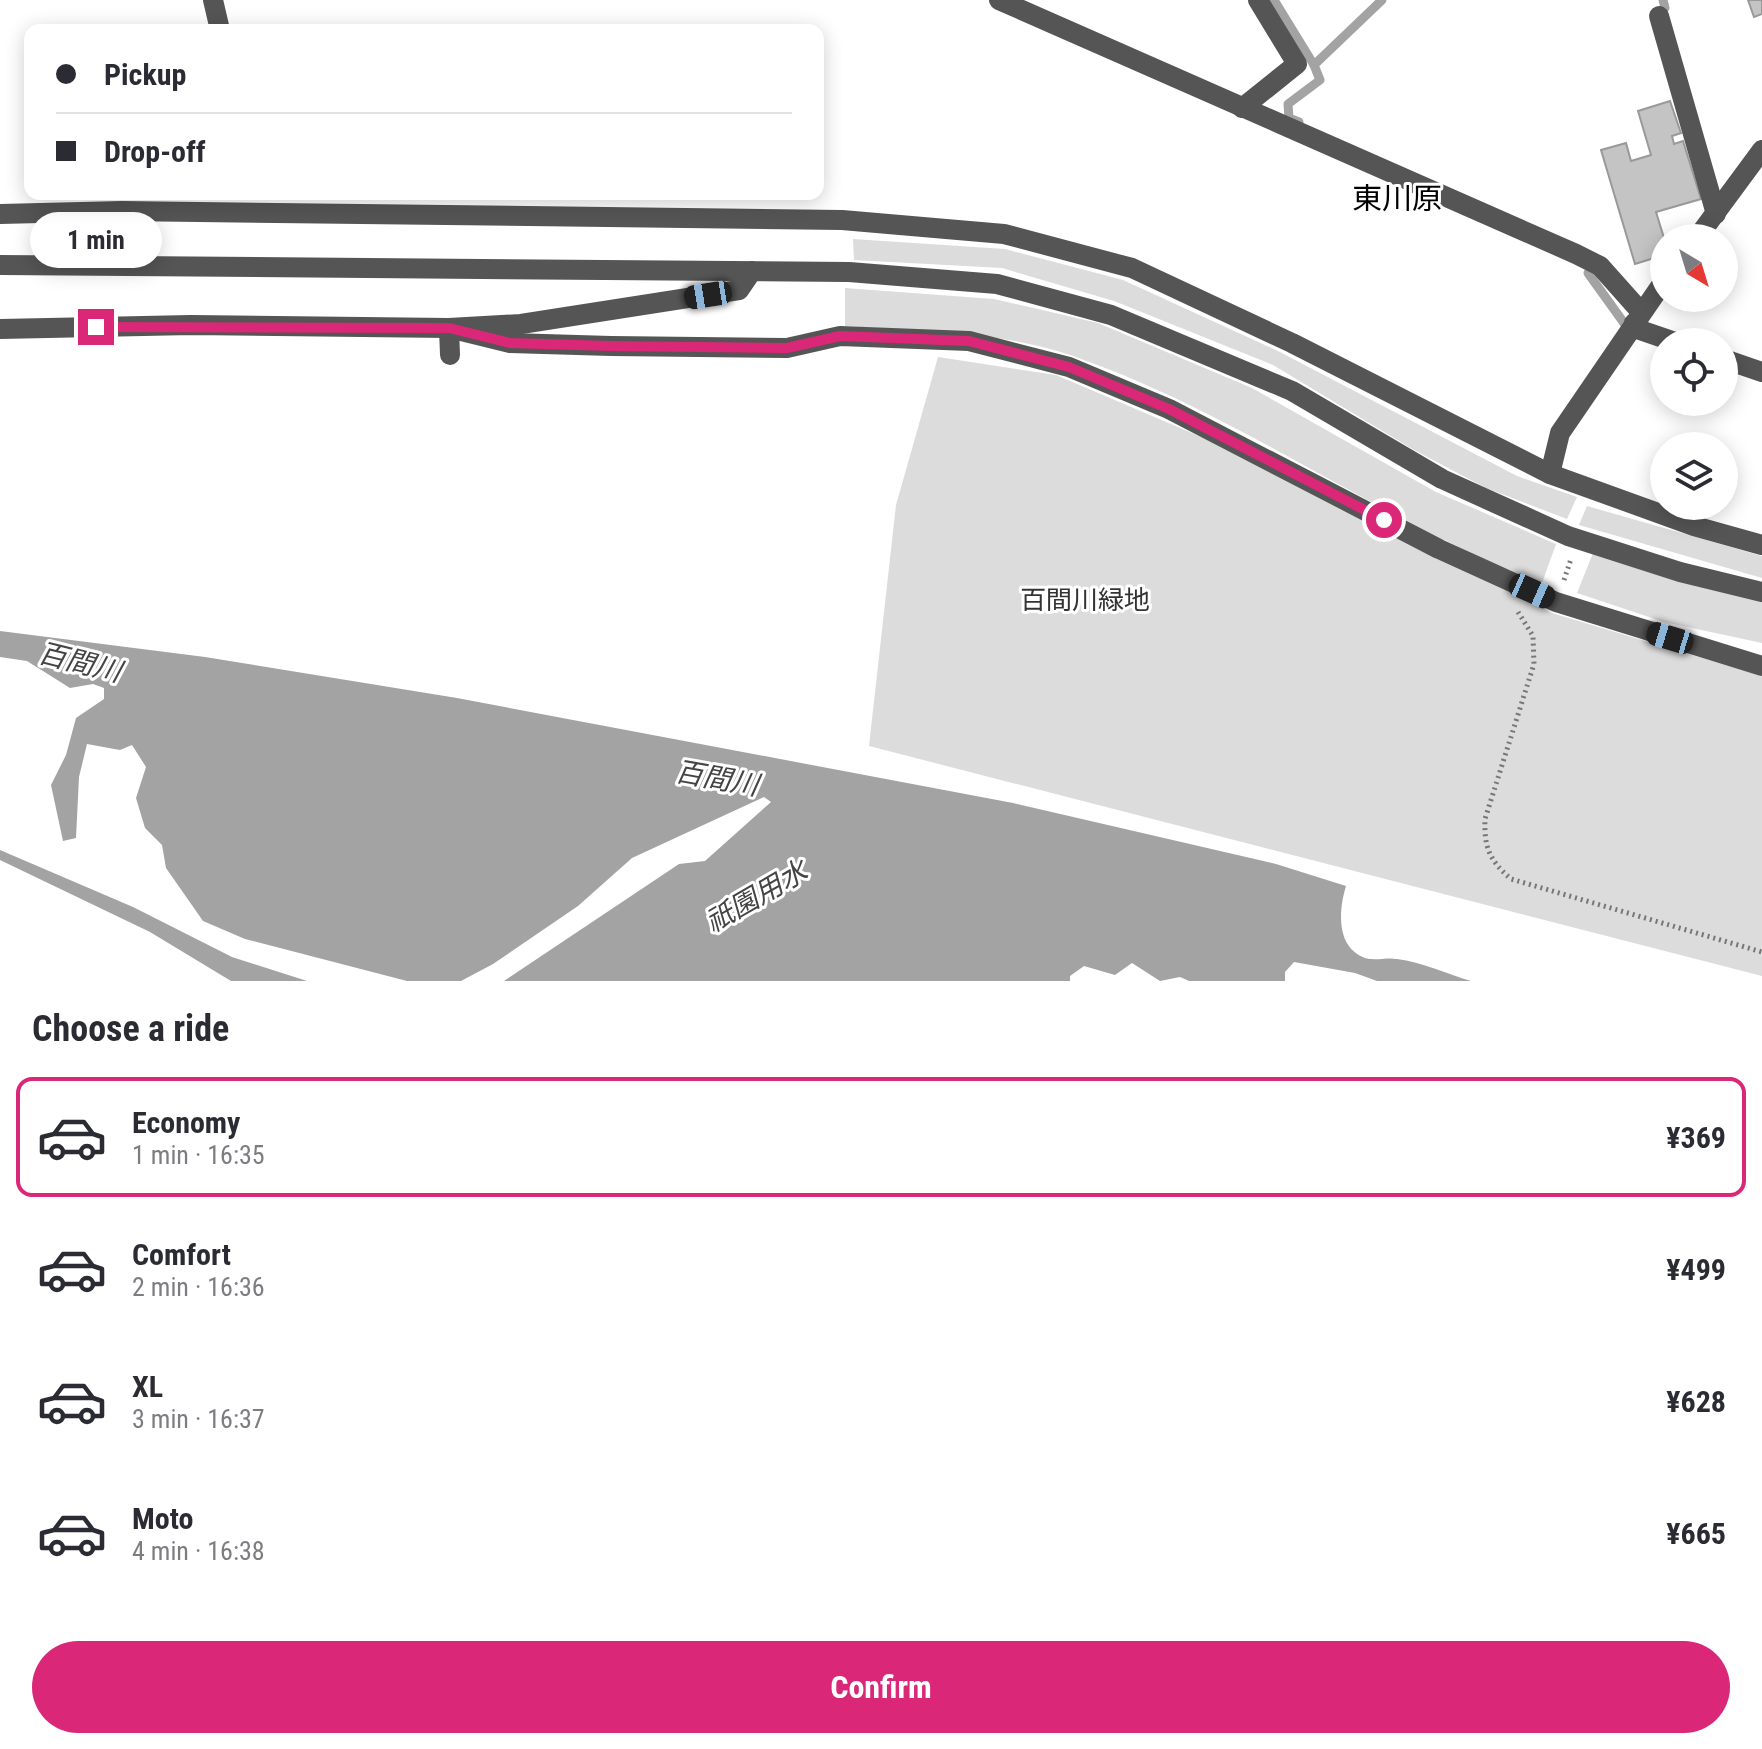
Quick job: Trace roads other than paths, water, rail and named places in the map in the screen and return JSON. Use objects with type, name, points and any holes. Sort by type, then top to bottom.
[{"type":"street","points":[[213,0],[219,24]]},
{"type":"street","points":[[999,0],[1600,266],[1633,324],[1650,333]]},
{"type":"street","points":[[1242,108],[1297,64],[1258,0]]},
{"type":"street","points":[[1659,16],[1716,214]]},
{"type":"street","points":[[1708,224],[1762,150]]},
{"type":"street","points":[[0,214],[122,211],[842,220],[1004,234],[1132,268],[1292,343],[1550,474],[1694,526],[1762,545]]},
{"type":"street","points":[[0,265],[849,272],[997,284],[1111,315],[1292,391],[1442,479],[1578,539],[1680,572],[1762,592]]},
{"type":"street","points":[[0,329],[191,325],[449,328],[521,324],[739,290],[752,271]]},
{"type":"street","points":[[1550,474],[1560,433],[1650,300]]},
{"type":"street","points":[[449,328],[450,355]]},
{"type":"street","points":[[449,328],[510,343],[611,346],[787,348],[840,336],[969,341],[1069,367],[1169,409],[1439,549],[1556,602],[1762,666]]},
{"type":"street","points":[[1738,364],[1762,372]]},
{"type":"water","points":[[0,631],[205,657],[457,698],[1013,803],[1276,864],[1346,886],[1342,926],[1348,945],[1355,953],[1369,959],[1416,963],[1471,981],[1377,981],[1355,973],[1294,962],[1285,972],[1285,981],[1189,981],[1180,977],[1160,981],[1132,963],[1115,975],[1084,966],[1070,976],[1070,981],[504,981],[679,864],[705,861],[771,802],[764,797],[632,858],[578,906],[493,964],[461,981],[407,981],[245,939],[203,921],[166,868],[162,845],[145,828],[136,798],[146,767],[132,745],[120,750],[87,744],[79,777],[76,838],[63,841],[51,785],[66,755],[76,718],[104,699],[104,688],[93,684],[70,688],[27,661],[0,657]]},
{"type":"water","points":[[0,850],[133,907],[232,957],[307,981],[231,981],[150,932],[0,860]]},
{"type":"waterway","points":[[1274,0],[1314,65]]},
{"type":"waterway","points":[[1299,122],[1289,118],[1288,104],[1320,80],[1314,65],[1382,0]]},
{"type":"waterway","points":[[1663,0],[1665,8]]},
{"type":"waterway","points":[[1588,273],[1629,330]]},
{"type":"district","name":"東川原","points":[[1397,199]]},
{"type":"park label","name":"百間川緑地","points":[[1085,600]]},
{"type":"water label","name":"百間川","points":[[80,662]]},
{"type":"water label","name":"百間川","points":[[717,778]]},
{"type":"water label","name":"祇園用水","points":[[756,896]]}]
